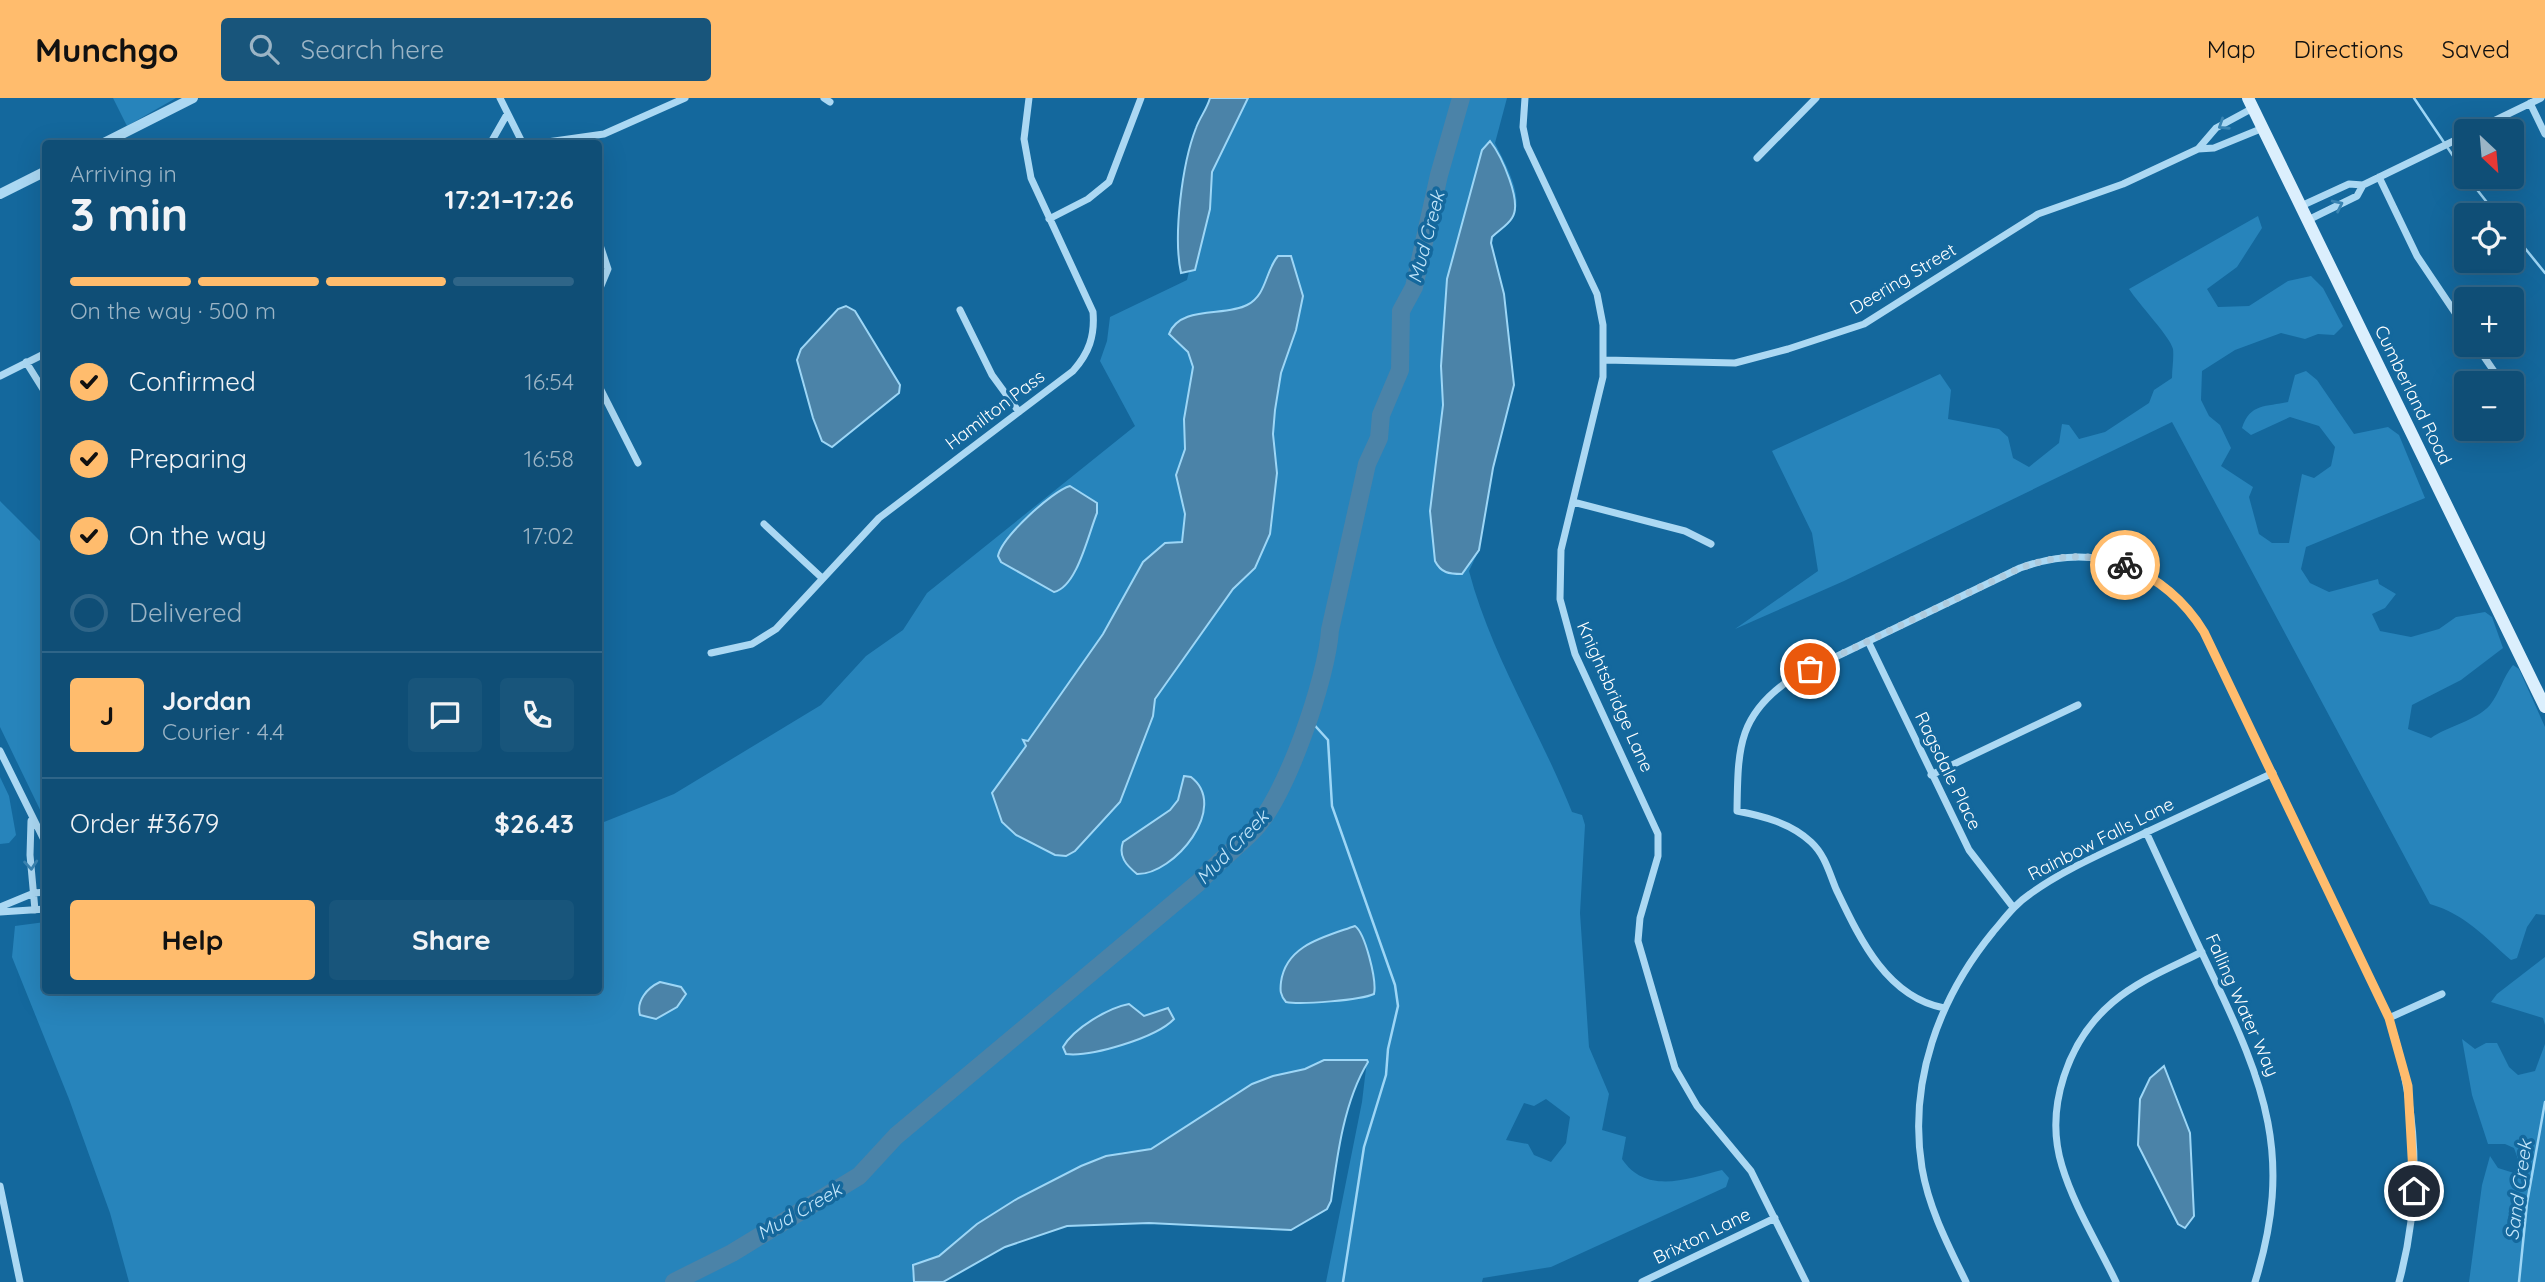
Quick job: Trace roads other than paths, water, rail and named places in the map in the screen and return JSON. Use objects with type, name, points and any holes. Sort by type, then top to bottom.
[{"type":"main road","name":"Cumberland Road","points":[[2251,103],[2545,708]]},
{"type":"street","points":[[110,140],[193,98]]},
{"type":"street","points":[[500,98],[506,116],[521,140]]},
{"type":"street","points":[[561,140],[604,134],[634,124],[685,98]]},
{"type":"street","name":"Hamilton Pass","points":[[711,653],[730,651],[764,637],[786,620],[879,518],[1073,371],[1084,358],[1094,328],[1088,298],[1049,219],[1026,158],[1024,139],[1028,98]]},
{"type":"street","points":[[1049,219],[1087,199],[1109,182],[1141,98]]},
{"type":"street","name":"Knightsbridge Lane","points":[[1525,98],[1525,138],[1597,294],[1604,325],[1605,360],[1561,550],[1559,589],[1563,618],[1575,654],[1658,834],[1658,856],[1640,918],[1638,941],[1679,1075],[1697,1105],[1751,1171],[1806,1282]]},
{"type":"street","points":[[1757,158],[1815,98]]},
{"type":"street","points":[[2497,119],[2541,98]]},
{"type":"street","name":"Deering Street","points":[[2199,149],[2202,141],[2216,128],[2251,103]]},
{"type":"street","points":[[2530,103],[2545,134]]},
{"type":"street","points":[[492,140],[506,116]]},
{"type":"street","name":"Deering Street","points":[[1605,360],[1735,363],[1864,324],[2038,214],[2137,179],[2199,149],[2214,148],[2263,128]]},
{"type":"street","points":[[2301,206],[2350,184],[2363,185],[2454,141]]},
{"type":"street","points":[[0,194],[42,173]]},
{"type":"street","points":[[2379,177],[2417,256],[2454,311]]},
{"type":"street","points":[[2308,220],[2357,196],[2363,185]]},
{"type":"street","points":[[602,251],[608,269],[602,283]]},
{"type":"street","points":[[960,310],[992,374],[1019,412]]},
{"type":"street","points":[[0,376],[42,355]]},
{"type":"street","points":[[26,362],[42,388]]},
{"type":"street","points":[[602,392],[638,463]]},
{"type":"street","points":[[1573,502],[1685,531],[1711,544]]},
{"type":"street","points":[[764,524],[822,578]]},
{"type":"street","points":[[1944,1008],[1927,1004],[1908,993],[1875,962],[1826,862],[1813,843],[1796,830],[1737,811],[1737,753],[1748,725],[1764,699],[1794,677],[2020,568],[2047,558],[2073,555],[2121,564],[2165,587],[2192,612],[2215,651],[2389,1018],[2408,1086],[2414,1169],[2409,1238],[2399,1282]]},
{"type":"street","name":"Ragsdale Place","points":[[1868,641],[1969,850],[2013,907]]},
{"type":"street","points":[[1931,775],[2078,705]]},
{"type":"street","points":[[0,751],[31,820],[42,838]]},
{"type":"street","name":"Rainbow Falls Lane","points":[[1966,1282],[1932,1207],[1919,1143],[1919,1106],[1925,1069],[1944,1008],[1976,953],[2013,907],[2064,873],[2273,773]]},
{"type":"street","points":[[31,820],[35,910]]},
{"type":"street","name":"Falling Water Way","points":[[2146,832],[2257,1073],[2271,1133],[2272,1210],[2255,1282]]},
{"type":"street","points":[[0,910],[34,893],[42,892]]},
{"type":"street","points":[[0,910],[42,909]]},
{"type":"street","points":[[2116,1282],[2060,1158],[2056,1109],[2063,1079],[2092,1024],[2113,1002],[2137,984],[2202,952]]},
{"type":"street","points":[[2389,1018],[2442,994]]},
{"type":"street","points":[[0,1186],[3,1214],[20,1282]]},
{"type":"street","name":"Brixton Lane","points":[[1647,1281],[1775,1218]]},
{"type":"waterway","name":"Mud Creek","points":[[674,1282],[732,1253],[859,1176],[896,1136],[1198,883],[1252,832],[1265,816],[1291,766],[1321,677],[1367,464],[1379,438],[1381,415],[1400,370],[1401,311],[1414,287],[1439,175],[1461,98]]},
{"type":"waterway","name":"Sand Creek","points":[[2414,98],[2454,157]]},
{"type":"waterway","name":"Sand Creek","points":[[2476,189],[2488,203]]},
{"type":"waterway","name":"Sand Creek","points":[[2524,247],[2545,273]]},
{"type":"waterway","points":[[1308,718],[1328,740],[1332,806],[1395,985],[1398,1006],[1388,1049],[1386,1075],[1364,1147],[1343,1282]]},
{"type":"waterway","name":"Sand Creek","points":[[2519,1282],[2527,1203],[2545,1102]]}]
